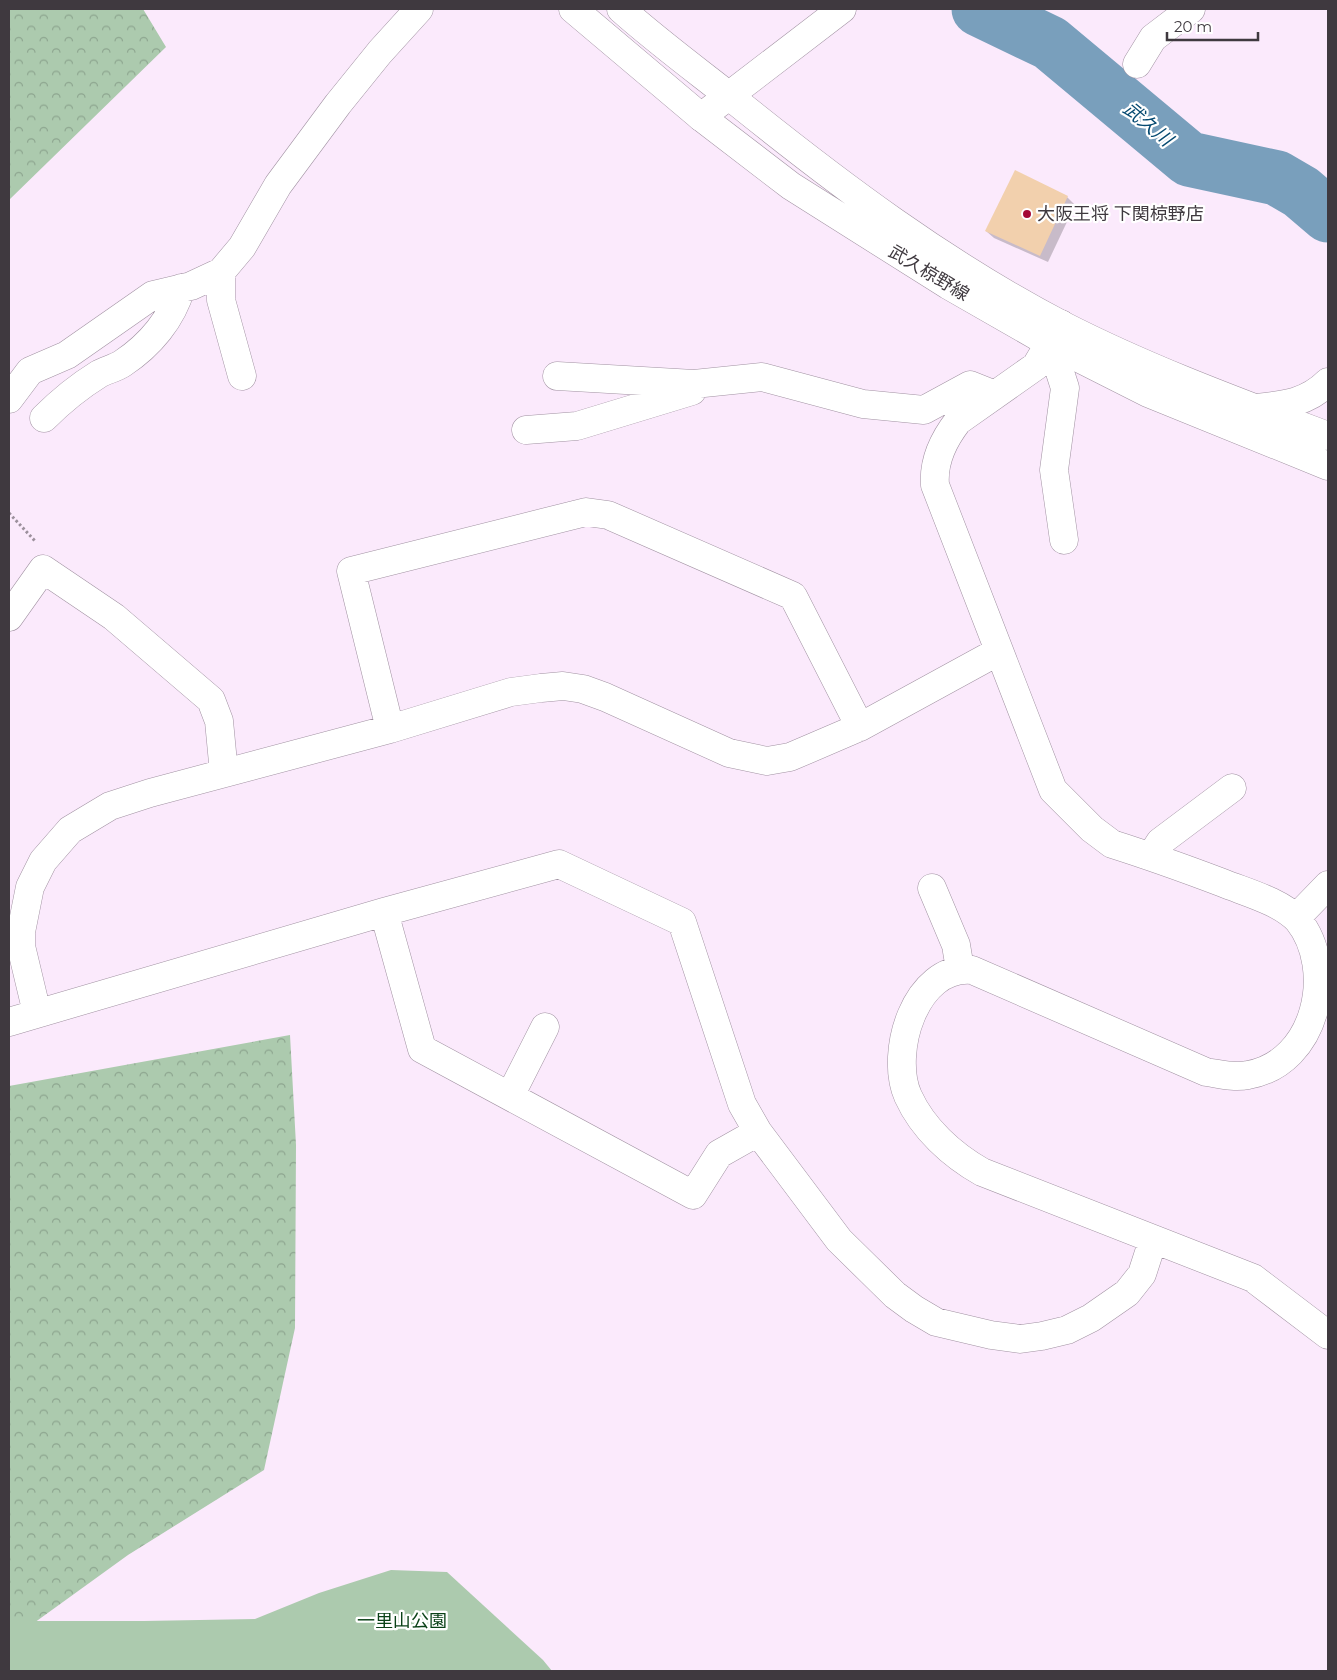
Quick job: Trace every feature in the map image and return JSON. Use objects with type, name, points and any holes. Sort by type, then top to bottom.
[{"type":"street","points":[[9,399],[30,371],[67,355],[154,295],[182,288],[221,272],[242,246],[278,185],[338,104],[380,52],[419,9]]},
{"type":"street","name":"武久椋野線","points":[[572,9],[702,117],[791,186],[948,285],[1056,334],[1328,436]]},
{"type":"street","name":"武久椋野線","points":[[621,9],[808,159],[883,214],[1056,334],[1148,393],[1328,466]]},
{"type":"street","points":[[702,117],[728,95],[842,9]]},
{"type":"street","points":[[1137,64],[1153,38],[1191,9]]},
{"type":"street","points":[[221,272],[221,300],[242,376]]},
{"type":"street","points":[[44,418],[61,400],[101,373],[123,363],[149,341],[170,317],[182,288]]},
{"type":"street","points":[[1056,334],[1036,366],[958,421],[950,432],[934,471],[935,485],[1053,790],[1092,830],[1112,844],[1151,856],[1264,899],[1296,918],[1309,934],[1318,952],[1322,989],[1318,1016],[1307,1036],[1293,1051],[1273,1066],[1248,1075],[1227,1075],[1206,1072],[972,970],[960,969],[945,975],[922,996],[913,1009],[906,1027],[903,1051],[904,1075],[908,1096],[924,1120],[960,1160],[982,1172],[1252,1278],[1328,1335]]},
{"type":"street","points":[[1056,334],[1065,388],[1054,470],[1064,540]]},
{"type":"street","points":[[557,376],[612,381],[717,383],[762,377],[863,404],[924,410],[970,385],[994,395]]},
{"type":"street","points":[[1255,408],[1293,404],[1312,396],[1328,382]]},
{"type":"street","points":[[526,430],[578,426],[717,383]]},
{"type":"street","points":[[390,729],[351,571],[586,512],[608,515],[793,596],[860,727]]},
{"type":"street","points":[[9,617],[43,569],[114,617],[211,700],[218,721],[224,773]]},
{"type":"street","points":[[37,1013],[21,946],[21,932],[30,887],[47,855],[70,830],[110,806],[224,773],[390,729],[511,692],[563,686],[583,689],[605,697],[728,753],[767,761],[790,758],[860,727],[999,651]]},
{"type":"street","points":[[1151,856],[1160,842],[1232,788]]},
{"type":"street","points":[[9,1022],[384,912],[559,864],[682,922],[742,1104],[758,1132],[839,1240],[895,1295],[936,1322],[966,1330],[1020,1339],[1067,1330],[1090,1318],[1127,1292],[1142,1274],[1153,1240]]},
{"type":"street","points":[[1296,918],[1328,885]]},
{"type":"street","points":[[932,888],[956,945],[960,969]]},
{"type":"street","points":[[384,912],[422,1049],[693,1195],[719,1154],[758,1132]]},
{"type":"street","points":[[510,1096],[545,1027]]},
{"type":"path","points":[[9,514],[41,546],[43,569]]},
{"type":"green space","points":[[9,9],[143,9],[166,47],[9,200]]},
{"type":"green space","points":[[290,1035],[296,1145],[295,1328],[264,1470],[128,1555],[9,1641],[9,1086]]},
{"type":"green space","name":"一里山公園","points":[[391,1570],[447,1572],[543,1660],[552,1671],[9,1671],[9,1621],[255,1619],[319,1593]]},
{"type":"building","name":"大阪王将 下関椋野店","points":[[1015,170],[1068,196],[1040,256],[985,231]]},
{"type":"waterway","name":"武久川","points":[[979,9],[1050,43],[1189,159],[1277,178],[1301,192],[1328,215]]},
{"type":"place","name":"大阪王将 下関椋野店","points":[[1027,214]]}]
